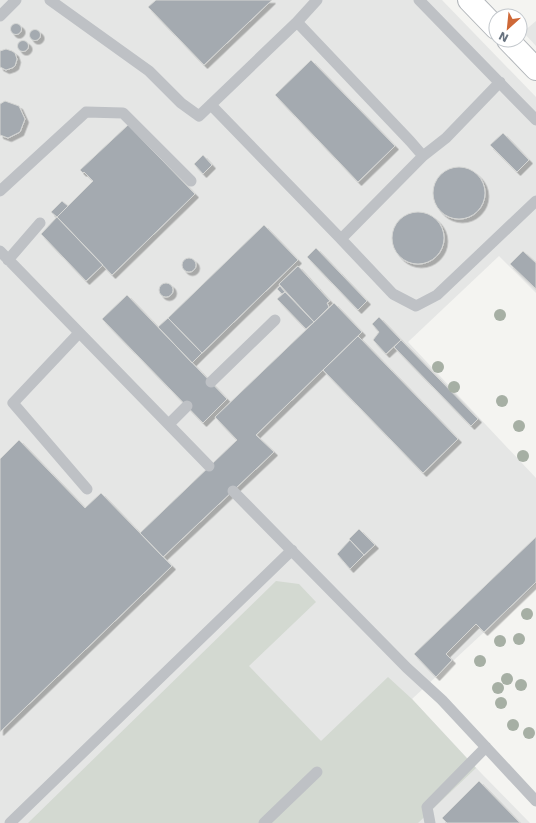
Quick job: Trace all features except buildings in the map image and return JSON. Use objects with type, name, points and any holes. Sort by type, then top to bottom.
[{"type":"street","points":[[470,0],[488,19]]},
{"type":"street","points":[[518,48],[533,60]]},
{"type":"lane","points":[[0,16],[16,0]]},
{"type":"lane","points":[[50,0],[149,71],[180,103],[199,116],[297,22],[317,0]]},
{"type":"lane","points":[[419,0],[536,120]]},
{"type":"lane","points":[[297,22],[423,156]]},
{"type":"lane","points":[[341,239],[423,156],[446,138],[500,82]]},
{"type":"lane","points":[[211,106],[393,294],[416,306],[437,295],[536,201]]},
{"type":"lane","points":[[0,191],[86,112],[123,113],[191,182]]},
{"type":"lane","points":[[8,260],[40,223]]},
{"type":"lane","points":[[0,251],[209,466]]},
{"type":"lane","points":[[211,382],[275,320]]},
{"type":"lane","points":[[79,333],[13,403],[87,489]]},
{"type":"lane","points":[[169,424],[187,406]]},
{"type":"lane","points":[[233,491],[407,668],[442,700],[536,801]]},
{"type":"lane","points":[[10,823],[292,550]]},
{"type":"lane","points":[[430,823],[427,807],[486,748]]},
{"type":"lane","points":[[264,823],[317,772]]},
{"type":"shaded area","points":[[0,0],[442,0],[536,97],[536,293],[499,256],[408,342],[536,478],[536,584],[412,699],[530,823],[0,823]]},
{"type":"shaded area","points":[[536,21],[536,46],[528,37],[528,28]]},
{"type":"shaded area","points":[[276,581],[299,584],[316,602],[249,666],[321,741],[388,677],[412,699],[476,768],[418,823],[28,823]]}]
